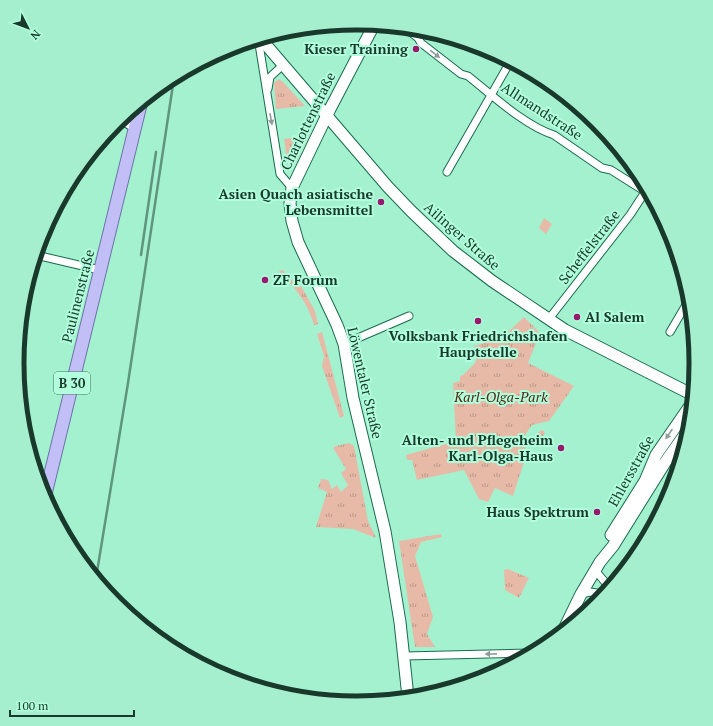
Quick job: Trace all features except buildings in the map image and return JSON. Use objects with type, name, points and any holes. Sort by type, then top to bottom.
[{"type":"main road","name":"Paulinenstraße","points":[[48,486],[139,112]]},
{"type":"street","name":"Charlottenstraße","points":[[292,188],[371,31]]},
{"type":"street","name":"Allmandstraße","points":[[415,36],[421,43],[461,74],[468,76],[492,94],[510,110],[545,132],[554,135],[602,168],[611,170],[637,185]]},
{"type":"street","name":"Ailinger Straße","points":[[264,44],[388,187],[434,233],[481,274],[565,330],[687,392]]},
{"type":"street","points":[[259,45],[280,174],[292,188]]},
{"type":"street","points":[[266,94],[270,77],[283,65]]},
{"type":"street","points":[[447,172],[507,67]]},
{"type":"street","points":[[126,123],[134,128]]},
{"type":"street","name":"Löwentaler Straße","points":[[292,188],[290,203],[292,221],[298,242],[337,325],[344,344],[353,398],[385,531],[396,590],[405,656],[408,692]]},
{"type":"street","name":"Scheffelstraße","points":[[548,320],[643,196]]},
{"type":"street","points":[[42,256],[100,270]]},
{"type":"street","points":[[670,332],[684,308]]},
{"type":"street","points":[[344,344],[409,316]]},
{"type":"street","name":"Ehlersstraße","points":[[604,557],[606,543],[644,480],[656,455],[685,413]]},
{"type":"street","name":"Ehlersstraße","points":[[569,618],[595,570],[613,546],[680,441]]},
{"type":"street","points":[[595,570],[606,582]]},
{"type":"street","points":[[582,594],[590,592],[596,593]]},
{"type":"street","points":[[405,656],[519,653]]},
{"type":"green space","points":[[279,79],[305,106],[276,109],[274,83]]},
{"type":"green space","points":[[309,135],[296,162],[294,164],[288,164],[284,139]]},
{"type":"green space","points":[[544,218],[552,224],[546,234],[539,228]]},
{"type":"green space","points":[[283,270],[295,284],[301,286],[315,311],[318,324],[314,325],[304,302],[279,271]]},
{"type":"green space","name":"Karl-Olga-Park","points":[[524,317],[540,333],[528,363],[574,386],[549,421],[532,425],[525,435],[526,456],[513,496],[495,488],[488,502],[479,499],[464,470],[417,480],[412,460],[407,460],[406,455],[456,441],[453,383],[460,381],[460,376],[463,375],[476,362],[474,346],[502,338]]},
{"type":"green space","points":[[322,332],[344,416],[340,418],[322,366],[324,356],[317,334]]},
{"type":"green space","points":[[542,430],[545,432],[538,446],[532,445],[531,440]]},
{"type":"green space","points":[[349,443],[354,446],[368,521],[376,538],[353,529],[316,527],[327,492],[318,488],[321,479],[328,480],[332,489],[337,485],[341,492],[348,485],[341,473],[346,469],[333,448]]},
{"type":"green space","points":[[441,534],[442,537],[421,542],[415,556],[433,617],[427,634],[435,647],[415,647],[399,541]]},
{"type":"green space","points":[[508,569],[529,578],[519,598],[505,590],[504,570]]},
{"type":"railway","points":[[97,570],[128,383],[173,87]]},
{"type":"railway","points":[[141,255],[156,152]]},
{"type":"place","name":"Kieser Training","points":[[416,49]]},
{"type":"place","name":"Asien Quach asiatische Lebensmittel","points":[[381,202]]},
{"type":"place","name":"ZF Forum","points":[[265,280]]},
{"type":"place","name":"Al Salem","points":[[577,317]]},
{"type":"place","name":"Volksbank Friedrichshafen Hauptstelle","points":[[478,321]]},
{"type":"place","name":"Alten- und Pflegeheim Karl-Olga-Haus","points":[[561,448]]},
{"type":"place","name":"Haus Spektrum","points":[[597,512]]}]
